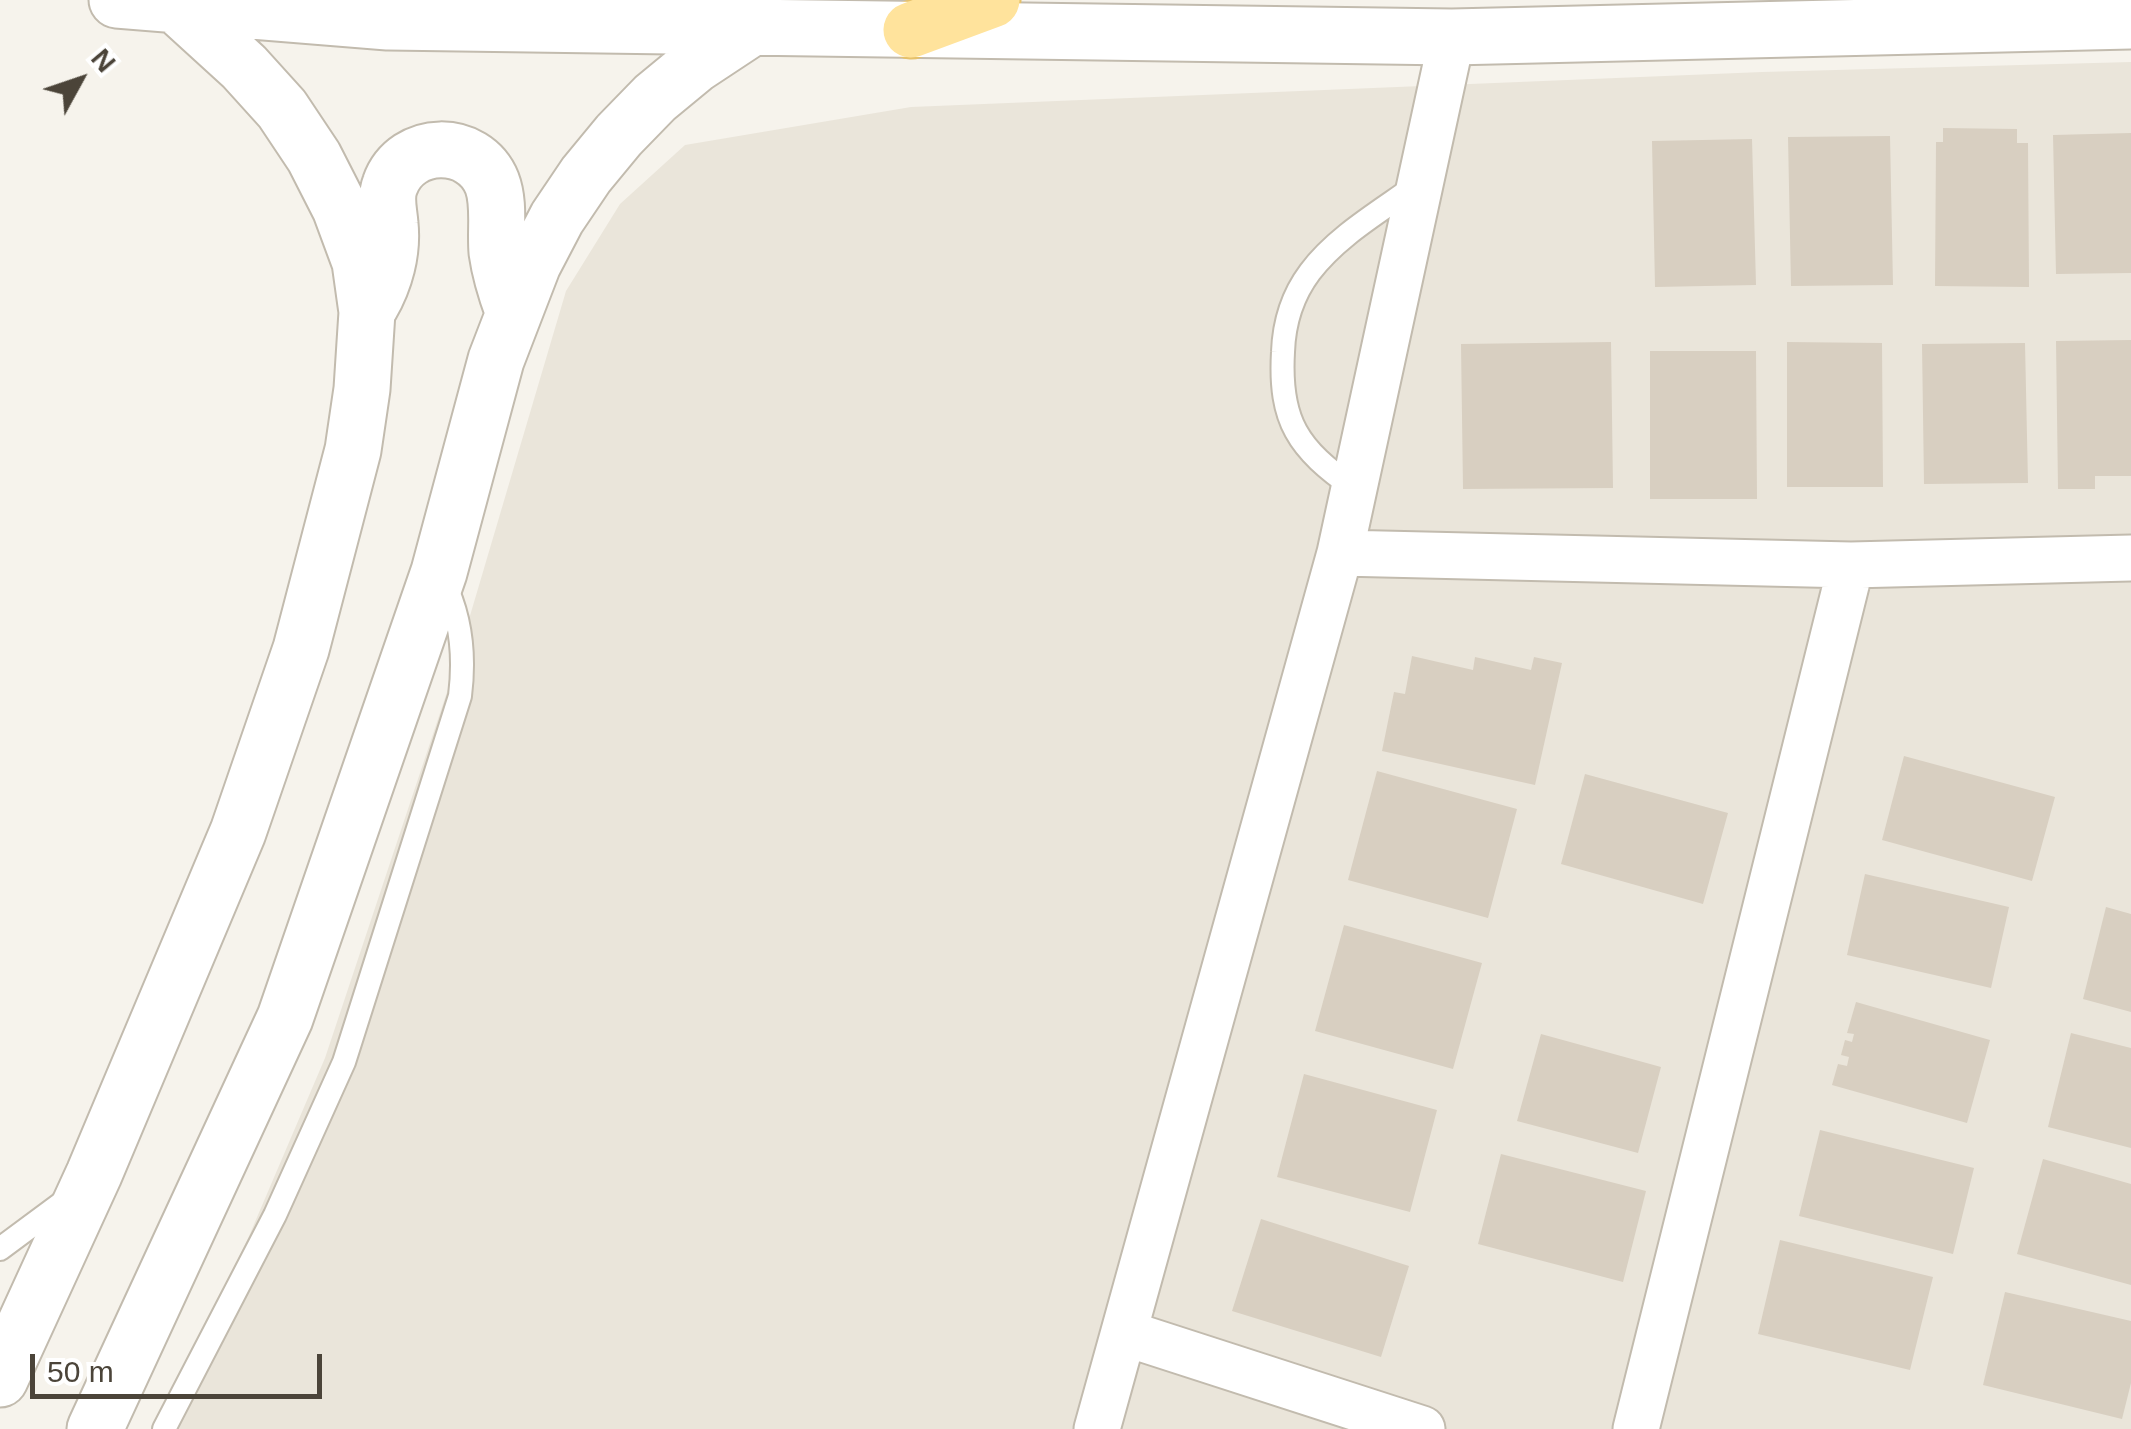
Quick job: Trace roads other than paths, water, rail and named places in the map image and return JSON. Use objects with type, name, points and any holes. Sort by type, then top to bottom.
[{"type":"main road","points":[[911,30],[992,0]]},
{"type":"street","points":[[117,0],[388,22],[1452,37],[2131,21]]},
{"type":"street","points":[[0,1379],[94,1174],[238,832],[301,649],[353,450],[362,389],[367,312],[360,262],[340,208],[314,157],[282,110],[244,66],[176,5]]},
{"type":"street","points":[[95,1429],[286,1018],[439,572],[496,360],[533,264],[557,218],[619,135],[695,65],[751,28]]},
{"type":"street","points":[[1097,1429],[1340,553],[1452,37]]},
{"type":"street","points":[[367,312],[385,275],[390,251],[390,186],[408,160],[437,149],[466,154],[488,174],[496,202],[497,250],[514,311]]},
{"type":"street","points":[[1340,553],[1852,565],[2131,558]]},
{"type":"street","points":[[1636,1429],[1852,565]]},
{"type":"street","points":[[1125,1333],[1422,1429]]},
{"type":"lane","points":[[1354,488],[1316,459],[1293,425],[1285,405],[1281,383],[1288,313],[1302,284],[1328,251],[1421,182]]},
{"type":"lane","points":[[164,1429],[274,1215],[344,1062],[460,696],[460,630],[439,572]]},
{"type":"lane","points":[[0,1249],[94,1174]]}]
